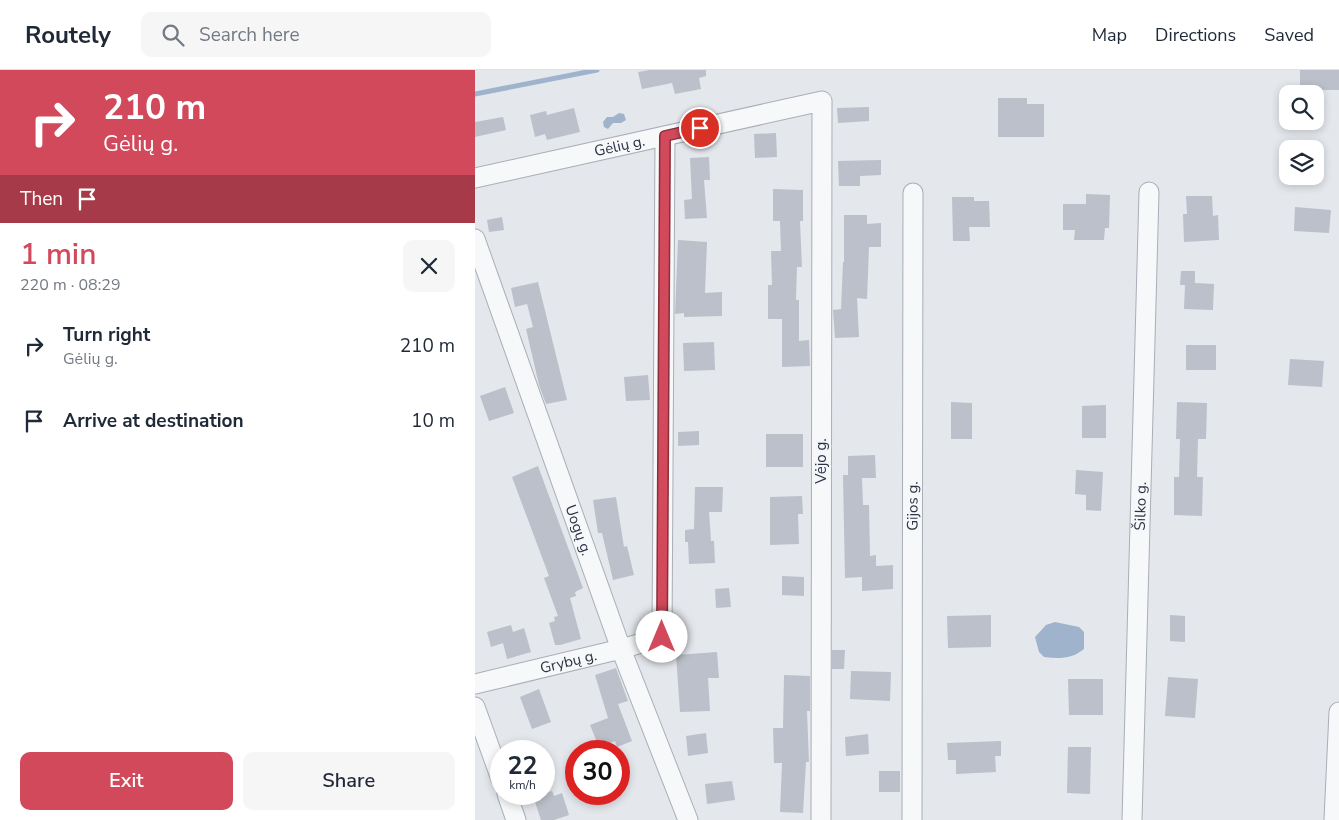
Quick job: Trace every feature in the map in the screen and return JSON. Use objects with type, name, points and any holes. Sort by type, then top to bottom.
[{"type":"street","name":"Gėlių g.","points":[[475,178],[822,101]]},
{"type":"street","name":"Vėjo g.","points":[[821,820],[822,101]]},
{"type":"street","name":"Grybų g.","points":[[475,684],[621,649],[662,637],[665,136]]},
{"type":"street","name":"Šilko g.","points":[[1132,820],[1149,192]]},
{"type":"street","name":"Gijos g.","points":[[912,820],[913,193]]},
{"type":"street","name":"Uogų g.","points":[[475,238],[621,649],[689,820]]},
{"type":"street","points":[[475,707],[490,749]]},
{"type":"street","points":[[1334,820],[1339,712]]},
{"type":"street","points":[[511,805],[516,820]]},
{"type":"water","points":[[619,113],[624,114],[626,120],[621,123],[613,123],[608,129],[604,127],[603,122],[607,117],[613,117]]},
{"type":"water","points":[[1055,622],[1079,627],[1084,632],[1084,649],[1075,655],[1065,657],[1044,657],[1039,652],[1035,637],[1046,625]]},
{"type":"building","points":[[650,70],[706,70],[706,76],[699,78],[701,89],[675,94],[672,83],[642,89],[638,72]]},
{"type":"building","points":[[1300,70],[1339,70],[1339,90],[1324,90],[1324,85],[1300,85]]},
{"type":"building","points":[[998,98],[1027,98],[1027,104],[1044,104],[1044,137],[998,137]]},
{"type":"building","points":[[869,107],[869,121],[838,123],[837,108]]},
{"type":"building","points":[[574,108],[580,132],[547,140],[545,134],[535,137],[530,115],[546,111],[547,115]]},
{"type":"building","points":[[503,117],[506,130],[475,137],[475,122]]},
{"type":"building","points":[[776,133],[777,157],[755,158],[754,134]]},
{"type":"building","points":[[709,157],[710,180],[704,180],[707,218],[685,219],[684,200],[692,199],[690,158]]},
{"type":"building","points":[[881,160],[881,175],[860,176],[860,186],[839,186],[838,161]]},
{"type":"building","points":[[773,189],[803,190],[803,221],[800,221],[802,267],[797,267],[796,300],[799,300],[799,341],[809,340],[810,366],[782,367],[782,319],[768,319],[768,285],[772,285],[771,251],[781,251],[780,221],[773,221]]},
{"type":"building","points":[[1086,194],[1110,195],[1109,228],[1105,228],[1104,240],[1074,240],[1075,230],[1063,230],[1063,204],[1086,204]]},
{"type":"building","points":[[1186,196],[1212,196],[1213,216],[1218,215],[1219,240],[1184,242],[1183,214],[1187,214]]},
{"type":"building","points":[[952,197],[974,197],[974,201],[989,201],[990,227],[969,227],[970,241],[953,241]]},
{"type":"building","points":[[1295,207],[1331,210],[1329,233],[1294,231]]},
{"type":"building","points":[[844,215],[867,215],[867,224],[881,223],[881,247],[869,247],[867,299],[857,298],[859,337],[835,338],[833,310],[841,309]]},
{"type":"building","points":[[502,217],[504,230],[489,232],[487,220]]},
{"type":"building","points":[[678,240],[707,242],[705,293],[722,292],[722,316],[684,317],[684,313],[675,314]]},
{"type":"building","points":[[1181,271],[1195,271],[1195,283],[1214,284],[1213,310],[1184,309],[1185,285],[1180,285]]},
{"type":"building","points":[[538,282],[567,400],[546,404],[539,385],[526,329],[533,327],[527,304],[515,307],[511,288]]},
{"type":"building","points":[[714,342],[715,370],[684,371],[683,343]]},
{"type":"building","points":[[1186,345],[1216,345],[1216,370],[1186,370]]},
{"type":"building","points":[[1290,359],[1324,361],[1322,387],[1288,385]]},
{"type":"building","points":[[648,375],[650,400],[626,401],[624,377]]},
{"type":"building","points":[[505,387],[514,413],[489,421],[480,396]]},
{"type":"building","points":[[951,402],[972,403],[972,439],[951,439]]},
{"type":"building","points":[[1177,402],[1207,403],[1206,439],[1198,439],[1197,477],[1203,477],[1202,516],[1174,515],[1174,477],[1179,477],[1180,439],[1176,439]]},
{"type":"building","points":[[1106,405],[1106,438],[1082,438],[1082,406]]},
{"type":"building","points":[[699,431],[699,445],[678,446],[678,432]]},
{"type":"building","points":[[766,434],[803,434],[803,467],[766,467]]},
{"type":"building","points":[[875,455],[876,478],[862,478],[863,505],[869,505],[870,556],[876,555],[876,566],[893,565],[893,589],[862,591],[862,577],[845,578],[843,475],[848,475],[848,456]]},
{"type":"building","points":[[538,466],[583,588],[575,592],[576,596],[570,598],[581,639],[560,645],[555,645],[549,623],[555,621],[554,617],[558,616],[544,578],[549,576],[512,477]]},
{"type":"building","points":[[1076,470],[1103,472],[1101,511],[1086,510],[1086,495],[1075,494]]},
{"type":"building","points":[[695,487],[723,487],[722,512],[709,512],[711,541],[714,541],[715,563],[689,564],[688,542],[685,542],[685,530],[694,529]]},
{"type":"building","points":[[802,496],[803,514],[798,514],[799,544],[770,545],[770,497]]},
{"type":"building","points":[[616,497],[624,547],[627,546],[634,575],[613,580],[602,533],[598,533],[593,500]]},
{"type":"building","points":[[782,576],[804,577],[804,596],[782,595]]},
{"type":"building","points":[[729,588],[731,607],[716,608],[715,589]]},
{"type":"building","points":[[991,615],[991,647],[948,648],[947,616]]},
{"type":"building","points":[[1170,615],[1185,616],[1185,642],[1170,641]]},
{"type":"building","points":[[511,625],[513,632],[524,628],[531,652],[507,659],[503,643],[491,647],[487,632]]},
{"type":"building","points":[[832,650],[845,650],[844,669],[832,669]]},
{"type":"building","points":[[717,652],[719,678],[708,678],[710,711],[680,712],[676,655]]},
{"type":"building","points":[[616,668],[628,701],[618,704],[632,741],[596,740],[590,725],[608,718],[595,675]]},
{"type":"building","points":[[851,671],[891,672],[890,701],[850,699]]},
{"type":"building","points":[[784,675],[810,676],[810,711],[807,711],[809,762],[806,762],[803,813],[780,812],[782,763],[774,763],[773,728],[783,728]]},
{"type":"building","points":[[1168,677],[1198,679],[1195,718],[1165,716]]},
{"type":"building","points":[[1068,679],[1103,679],[1103,715],[1069,715]]},
{"type":"building","points":[[539,689],[551,722],[532,729],[520,697]]},
{"type":"building","points":[[706,733],[708,753],[688,756],[686,736]]},
{"type":"building","points":[[868,734],[869,754],[846,756],[845,737]]},
{"type":"building","points":[[1001,741],[1001,756],[995,756],[996,772],[956,774],[956,760],[948,760],[947,743]]},
{"type":"building","points":[[1068,747],[1091,747],[1090,794],[1067,793]]},
{"type":"building","points":[[879,771],[900,771],[900,792],[879,792]]},
{"type":"building","points":[[732,781],[735,800],[707,804],[705,784]]},
{"type":"building","points":[[562,793],[569,815],[554,820],[541,820],[536,805],[555,805],[555,796]]},
{"type":"waterway","points":[[475,94],[597,70]]},
{"type":"route","points":[[662,637],[665,136],[700,128]]}]
